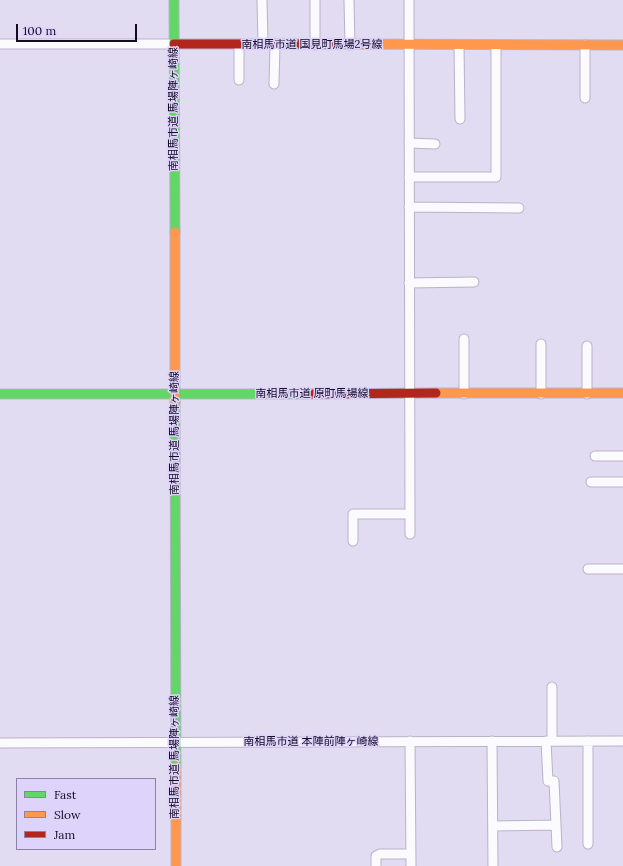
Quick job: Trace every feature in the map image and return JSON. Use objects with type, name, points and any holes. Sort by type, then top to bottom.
[{"type":"street","name":"南相馬市道 馬場陣ヶ崎線","points":[[174,0],[176,866]]},
{"type":"street","points":[[262,0],[263,44]]},
{"type":"street","points":[[315,0],[315,45]]},
{"type":"street","points":[[349,0],[350,45]]},
{"type":"street","points":[[409,0],[410,534]]},
{"type":"street","name":"南相馬市道 国見町馬場2号線","points":[[0,44],[623,45]]},
{"type":"street","points":[[239,45],[239,80]]},
{"type":"street","points":[[274,84],[275,45]]},
{"type":"street","points":[[459,45],[460,119]]},
{"type":"street","points":[[409,176],[496,177],[496,45]]},
{"type":"street","points":[[585,45],[585,98]]},
{"type":"street","points":[[409,143],[435,144]]},
{"type":"street","points":[[409,207],[519,208]]},
{"type":"street","points":[[409,283],[474,282]]},
{"type":"street","points":[[464,339],[464,394]]},
{"type":"street","points":[[540,394],[541,344]]},
{"type":"street","points":[[587,346],[587,394]]},
{"type":"street","name":"南相馬市道 原町馬場線","points":[[0,394],[623,393]]},
{"type":"street","points":[[595,456],[623,456]]},
{"type":"street","points":[[592,482],[623,482]]},
{"type":"street","points":[[353,541],[353,514],[410,514]]},
{"type":"street","points":[[588,569],[623,569]]},
{"type":"street","points":[[552,687],[548,781],[554,781],[556,847]]},
{"type":"street","points":[[410,741],[411,866]]},
{"type":"street","points":[[492,741],[493,866]]},
{"type":"street","points":[[588,741],[588,844]]},
{"type":"street","name":"南相馬市道 本陣前陣ヶ崎線","points":[[0,743],[623,741]]},
{"type":"street","points":[[493,826],[556,826]]},
{"type":"street","points":[[376,866],[376,856],[380,854],[411,854]]},
{"type":"traffic: fast","points":[[174,0],[175,232]]},
{"type":"traffic: fast","points":[[0,394],[306,394]]},
{"type":"traffic: fast","points":[[175,402],[176,767]]},
{"type":"traffic: slow","points":[[331,44],[623,45]]},
{"type":"traffic: slow","points":[[175,232],[175,402]]},
{"type":"traffic: slow","points":[[436,393],[623,393]]},
{"type":"traffic: slow","points":[[176,767],[176,866]]},
{"type":"traffic: jam","points":[[174,44],[331,44]]},
{"type":"traffic: jam","points":[[306,394],[436,393]]}]
